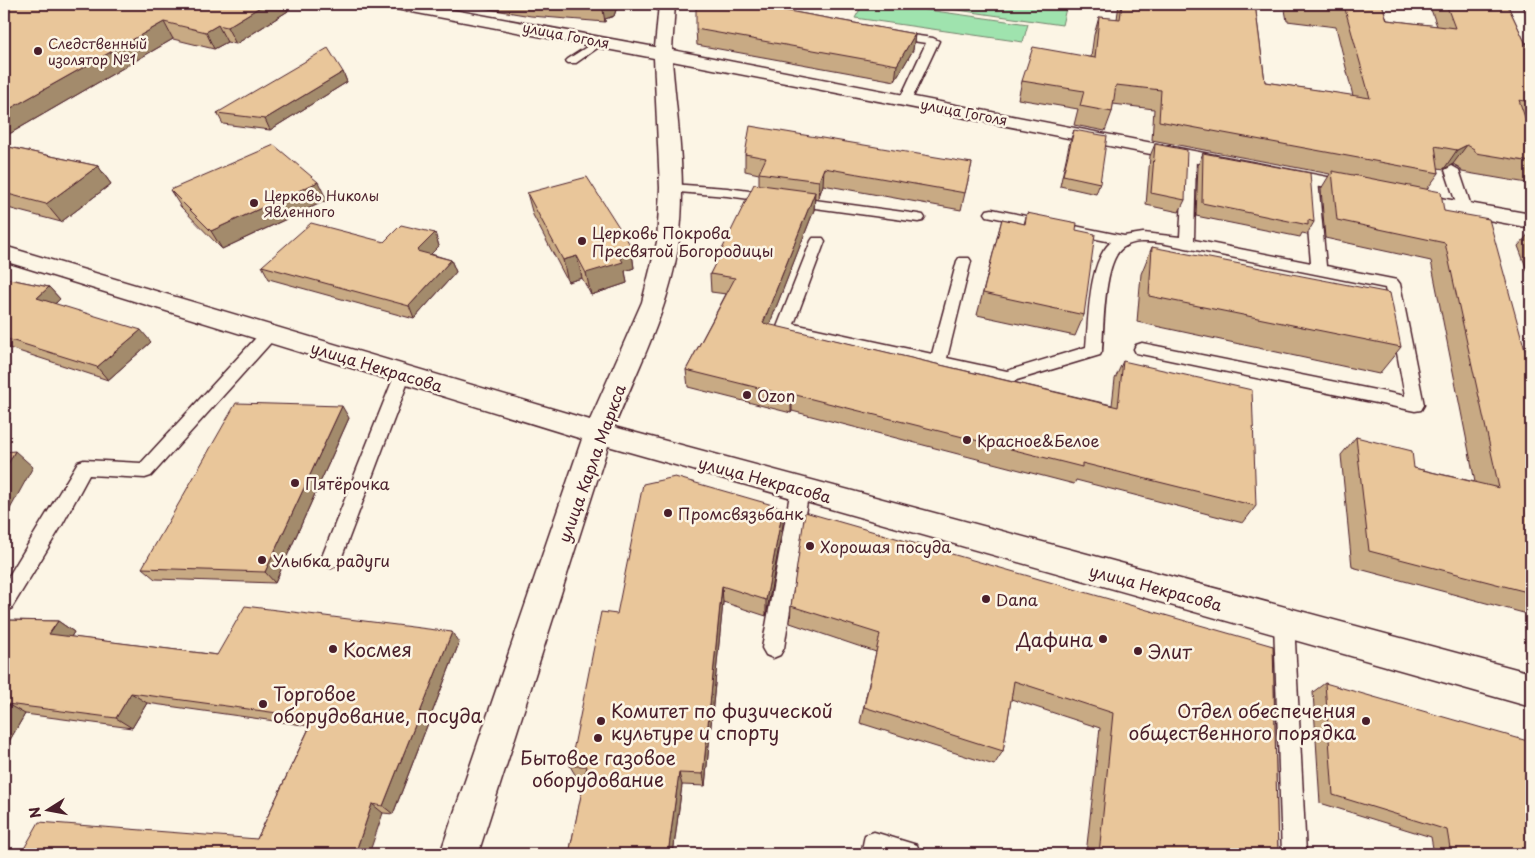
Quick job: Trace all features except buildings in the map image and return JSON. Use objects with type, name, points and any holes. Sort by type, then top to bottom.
[{"type":"street","name":"улица Гоголя","points":[[396,4],[1531,221]]},
{"type":"street","name":"улица Карла Маркса","points":[[460,854],[598,433],[654,302],[668,242],[671,188],[663,54],[667,4]]},
{"type":"street","points":[[1513,4],[1531,38]]},
{"type":"street","name":"улица Некрасова","points":[[4,253],[598,433],[1531,690]]},
{"type":"lane","points":[[877,32],[933,41],[905,101]]},
{"type":"lane","points":[[572,61],[599,42]]},
{"type":"lane","points":[[1187,243],[1190,156]]},
{"type":"lane","points":[[1452,170],[1465,209]]},
{"type":"lane","points":[[1311,180],[1319,269]]},
{"type":"lane","points":[[671,188],[727,192],[918,218]]},
{"type":"lane","points":[[992,213],[1127,241]]},
{"type":"lane","points":[[818,240],[785,328],[1007,377],[1094,351],[1102,278],[1108,253],[1120,243],[1127,241],[1152,237],[1392,284],[1415,405],[1142,349]]},
{"type":"lane","points":[[938,362],[964,261]]},
{"type":"lane","points":[[4,602],[55,519],[84,467],[145,471],[270,334]]},
{"type":"lane","points":[[331,559],[403,374]]},
{"type":"lane","points":[[773,648],[800,489]]},
{"type":"lane","points":[[1284,622],[1299,853]]},
{"type":"lane","points":[[873,854],[874,844],[908,854]]},
{"type":"green space","points":[[863,4],[884,4],[1028,24],[1023,42],[855,18]]},
{"type":"green space","points":[[938,4],[1067,4],[1062,25],[937,7]]},
{"type":"place","name":"Следственный изолятор №1","points":[[38,51]]},
{"type":"place","name":"Церковь Николы Явленного","points":[[254,203]]},
{"type":"place","name":"Церковь Покрова Пресвятой Богородицы","points":[[582,241]]},
{"type":"place","name":"Ozon","points":[[747,395]]},
{"type":"place","name":"Красное&Белое","points":[[967,440]]},
{"type":"place","name":"Пятёрочка","points":[[295,483]]},
{"type":"place","name":"Промсвязьбанк","points":[[668,513]]},
{"type":"place","name":"Хорошая посуда","points":[[810,546]]},
{"type":"place","name":"Улыбка радуги","points":[[262,560]]},
{"type":"place","name":"Dana","points":[[986,599]]},
{"type":"place","name":"Дафина","points":[[1103,639]]},
{"type":"place","name":"Космея","points":[[333,649]]},
{"type":"place","name":"Элит","points":[[1138,651]]},
{"type":"place","name":"Торговое оборудование, посуда","points":[[263,704]]},
{"type":"place","name":"Комитет по физической культуре и спорту","points":[[601,721]]},
{"type":"place","name":"Отдел обеспечения общественного порядка","points":[[1366,721]]},
{"type":"place","name":"Бытовое газовое оборудование","points":[[598,738]]}]
